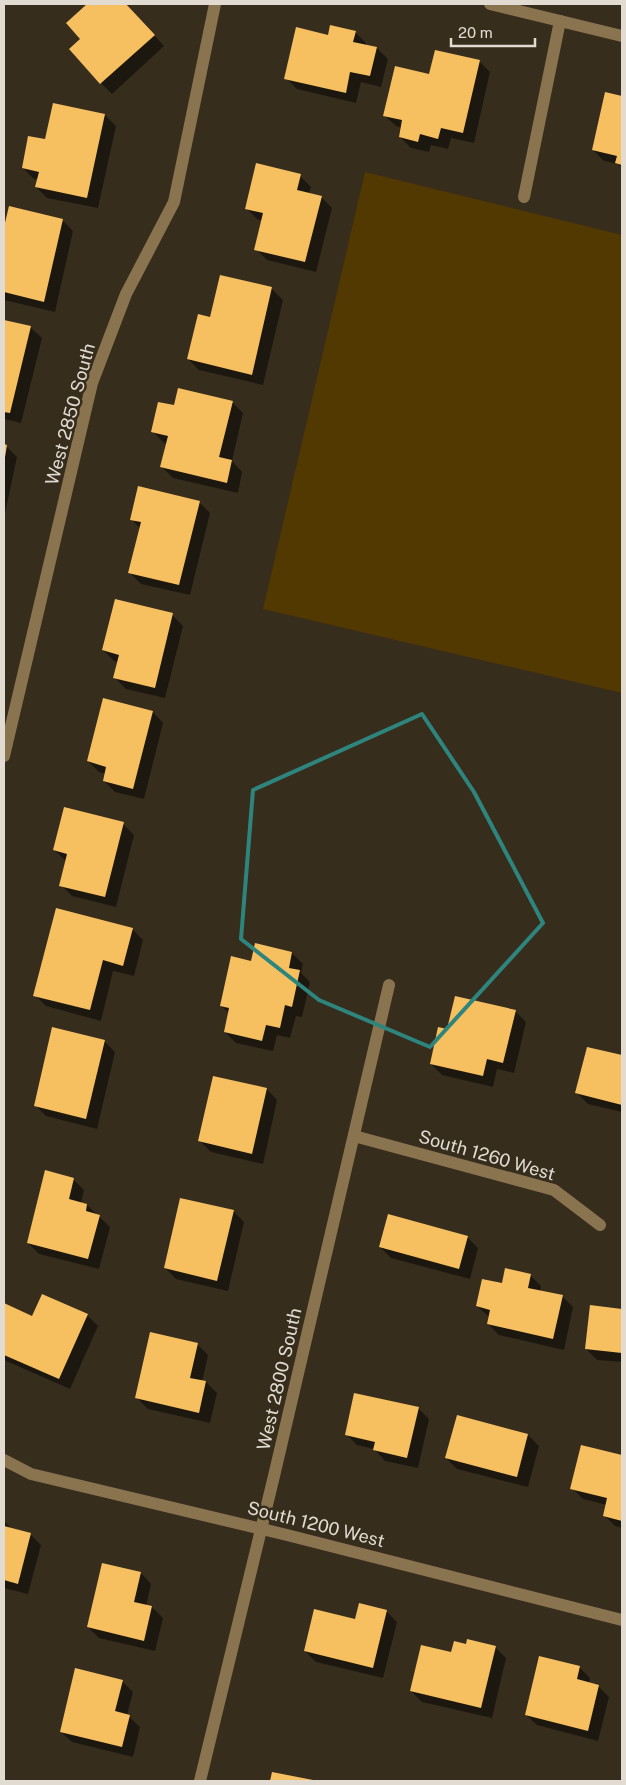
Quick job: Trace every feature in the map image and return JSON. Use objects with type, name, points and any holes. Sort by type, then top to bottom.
[{"type":"street","name":"West 2850 South","points":[[4,756],[92,383],[126,294],[174,202],[216,4]]},
{"type":"street","points":[[490,4],[622,36]]},
{"type":"street","points":[[524,197],[560,21]]},
{"type":"street","name":"West 2800 South","points":[[200,1781],[389,985]]},
{"type":"street","name":"South 1260 West","points":[[354,1136],[554,1190],[600,1225]]},
{"type":"street","name":"South 1200 West","points":[[4,1460],[31,1474],[261,1528],[622,1620]]},
{"type":"highlighted area","points":[[422,714],[474,792],[543,923],[430,1047],[319,1000],[241,939],[253,790]]},
{"type":"shaded area","points":[[365,172],[622,235],[622,693],[263,609]]},
{"type":"building","points":[[87,4],[126,4],[155,35],[100,84],[69,49],[80,39],[66,23]]},
{"type":"building","points":[[330,25],[356,31],[353,42],[377,47],[370,76],[350,72],[346,93],[284,79],[296,27],[328,35]]},
{"type":"building","points":[[435,50],[480,60],[463,133],[441,128],[438,139],[420,134],[418,142],[399,137],[402,120],[383,116],[395,66],[429,74]]},
{"type":"building","points":[[605,92],[622,96],[622,165],[615,163],[617,156],[592,150]]},
{"type":"building","points":[[53,103],[105,114],[87,198],[35,187],[39,172],[22,168],[28,136],[45,139]]},
{"type":"building","points":[[256,163],[301,174],[297,190],[322,196],[305,262],[254,250],[263,213],[245,209]]},
{"type":"building","points":[[9,206],[63,219],[44,302],[4,292],[4,227]]},
{"type":"building","points":[[220,275],[272,287],[252,375],[187,359],[198,314],[210,317]]},
{"type":"building","points":[[4,320],[31,326],[10,413],[4,412]]},
{"type":"building","points":[[178,388],[233,401],[219,457],[232,460],[227,483],[160,467],[168,436],[151,432],[158,402],[174,405]]},
{"type":"building","points":[[4,444],[7,445],[5,457],[4,457]]},
{"type":"building","points":[[138,486],[200,501],[179,585],[128,573],[141,522],[130,520]]},
{"type":"building","points":[[115,599],[173,613],[155,688],[113,678],[119,655],[102,650]]},
{"type":"building","points":[[103,698],[153,711],[133,789],[103,781],[106,767],[87,761]]},
{"type":"building","points":[[64,807],[124,822],[105,897],[59,886],[67,854],[53,850]]},
{"type":"building","points":[[56,908],[133,928],[123,966],[103,960],[90,1010],[33,996]]},
{"type":"building","points":[[255,943],[292,952],[289,968],[300,970],[292,1007],[285,1005],[280,1028],[266,1025],[262,1041],[224,1032],[229,1008],[220,1006],[231,956],[251,961]]},
{"type":"building","points":[[455,996],[516,1010],[503,1063],[487,1059],[483,1076],[430,1064],[438,1027],[447,1029]]},
{"type":"building","points":[[52,1027],[105,1040],[86,1119],[34,1106]]},
{"type":"building","points":[[587,1047],[622,1055],[622,1105],[575,1093]]},
{"type":"building","points":[[213,1076],[267,1088],[252,1154],[198,1141]]},
{"type":"building","points":[[45,1170],[74,1178],[69,1199],[87,1204],[86,1211],[100,1215],[88,1259],[27,1243]]},
{"type":"building","points":[[180,1198],[234,1210],[217,1281],[164,1268]]},
{"type":"building","points":[[388,1214],[468,1236],[459,1269],[379,1247]]},
{"type":"building","points":[[505,1268],[531,1274],[528,1288],[563,1295],[553,1339],[487,1324],[490,1310],[476,1306],[482,1279],[502,1283]]},
{"type":"building","points":[[42,1294],[88,1314],[59,1379],[4,1355],[4,1303],[32,1316]]},
{"type":"building","points":[[590,1305],[622,1309],[622,1353],[585,1349]]},
{"type":"building","points":[[150,1332],[198,1343],[190,1378],[206,1381],[199,1413],[135,1398]]},
{"type":"building","points":[[354,1393],[419,1407],[407,1458],[373,1450],[375,1442],[345,1435]]},
{"type":"building","points":[[457,1415],[528,1434],[517,1477],[445,1458]]},
{"type":"building","points":[[581,1445],[622,1455],[622,1521],[603,1516],[607,1498],[570,1489]]},
{"type":"building","points":[[4,1526],[31,1533],[18,1584],[4,1580]]},
{"type":"building","points":[[102,1563],[141,1572],[134,1602],[152,1606],[144,1641],[87,1627]]},
{"type":"building","points":[[359,1603],[387,1610],[373,1668],[304,1651],[314,1609],[355,1619]]},
{"type":"building","points":[[467,1639],[496,1646],[481,1708],[410,1691],[421,1645],[451,1652],[454,1641],[466,1644]]},
{"type":"building","points":[[539,1656],[580,1666],[577,1679],[599,1685],[588,1731],[525,1715]]},
{"type":"building","points":[[75,1668],[123,1680],[115,1711],[130,1715],[122,1747],[60,1732]]},
{"type":"building","points":[[272,1772],[313,1780],[313,1781],[270,1781]]}]
